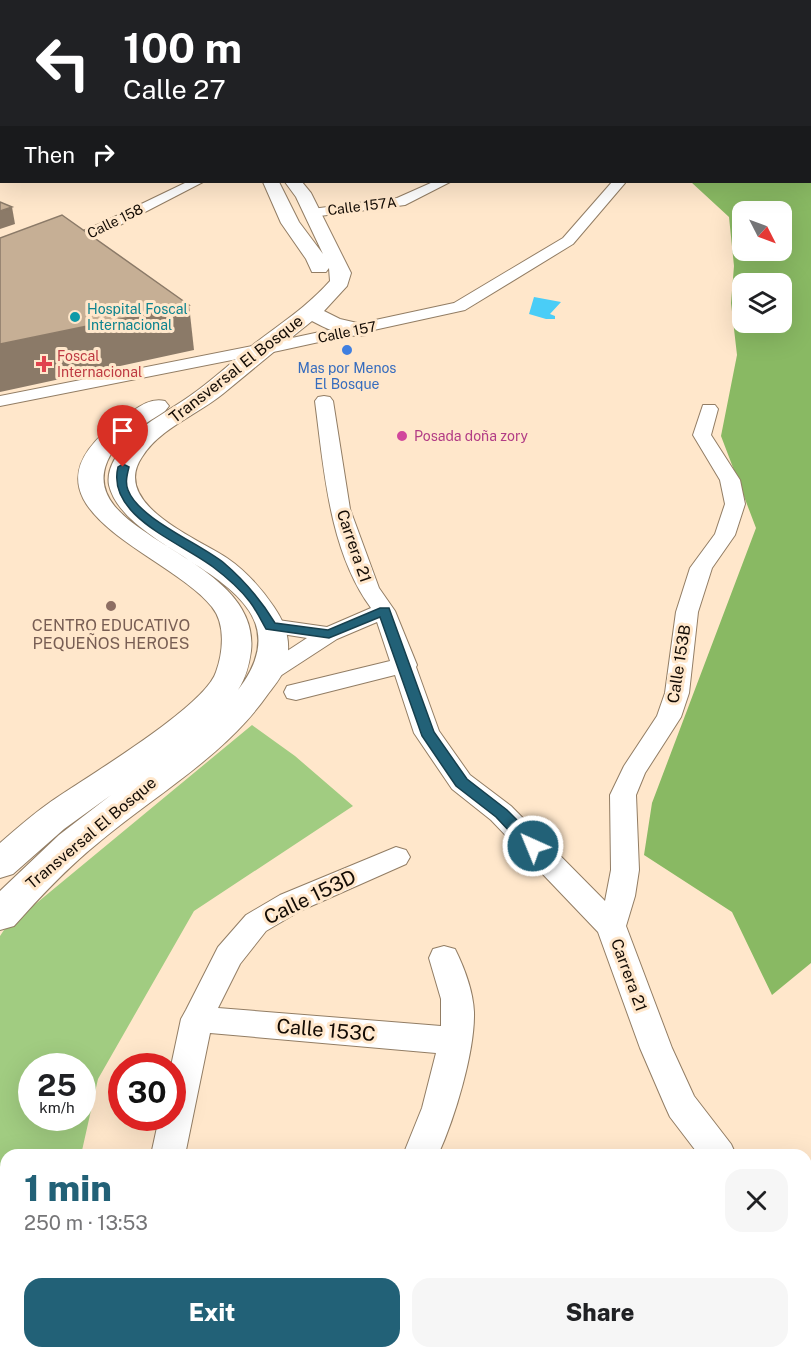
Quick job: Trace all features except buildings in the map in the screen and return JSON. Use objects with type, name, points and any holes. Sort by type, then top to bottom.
[{"type":"main road","name":"Transversal El Bosque","points":[[0,864],[67,808],[149,752],[199,714],[227,683],[234,668],[238,635],[234,619],[224,600],[203,580],[155,551],[108,516],[94,497],[90,480],[91,468],[99,452],[113,437],[225,357],[301,299],[318,282],[320,270],[316,259],[290,223],[271,183]]},
{"type":"main road","name":"Transversal El Bosque","points":[[0,915],[37,875],[95,825],[213,734],[232,716],[266,675],[273,648],[271,626],[255,600],[219,565],[141,514],[129,502],[122,489],[121,478],[123,467],[136,448],[149,435],[202,399],[309,311],[340,282],[341,273],[305,197],[295,183]]},
{"type":"main road","points":[[309,311],[333,324],[358,330]]},
{"type":"street","name":"Calle 158","points":[[0,272],[58,248],[194,183]]},
{"type":"street","name":"Calle 157A","points":[[312,213],[400,202],[441,183]]},
{"type":"street","name":"Calle 157","points":[[0,401],[358,330],[466,304],[568,241],[618,183]]},
{"type":"street","points":[[147,192],[163,198]]},
{"type":"street","name":"Carrera 21","points":[[324,401],[340,509],[368,589],[384,611],[405,665],[427,733],[462,782],[501,813],[611,926],[656,1048],[682,1106],[714,1149]]},
{"type":"street","name":"Calle 153B","points":[[611,926],[621,896],[625,870],[623,795],[633,771],[669,717],[677,693],[687,612],[701,568],[725,535],[735,504],[730,480],[702,435],[709,409]]},
{"type":"street","points":[[266,675],[329,634],[384,611]]},
{"type":"street","points":[[271,626],[329,634]]},
{"type":"street","points":[[296,692],[405,665]]},
{"type":"street","name":"Calle 153D","points":[[169,1149],[196,1019],[229,956],[256,923],[290,903],[396,857]]},
{"type":"street","points":[[422,1149],[434,1118],[456,1041],[458,1011],[444,958]]},
{"type":"street","name":"Calle 153C","points":[[196,1019],[456,1041]]},
{"type":"green space","points":[[692,183],[811,183],[811,963],[772,995],[732,912],[644,855],[652,803],[756,528],[721,436],[737,355],[734,333],[792,333],[792,273],[733,273],[733,261],[792,261],[792,201],[732,201],[732,246],[729,217]]},
{"type":"green space","points":[[252,725],[295,756],[353,806],[194,911],[113,1053],[108,1053],[108,1062],[98,1079],[96,1088],[96,1053],[18,1053],[18,1131],[86,1131],[82,1149],[0,1149],[0,936],[4,930]]},
{"type":"water","points":[[534,297],[561,302],[550,314],[555,316],[555,319],[529,314]]},
{"type":"place","name":"Hospital Foscal Internacional","points":[[75,317]]},
{"type":"place","name":"Mas por Menos El Bosque","points":[[347,350]]},
{"type":"place","name":"Foscal Internacional","points":[[44,364]]},
{"type":"place","name":"Posada doña zory","points":[[402,436]]},
{"type":"place","name":"CENTRO EDUCATIVO PEQUEÑOS HEROES","points":[[111,606]]},
{"type":"route","points":[[123,467],[122,489],[129,502],[141,514],[182,543],[219,565],[255,600],[271,626],[329,634],[384,611],[405,665],[427,733],[462,782],[501,813],[533,846]]}]
